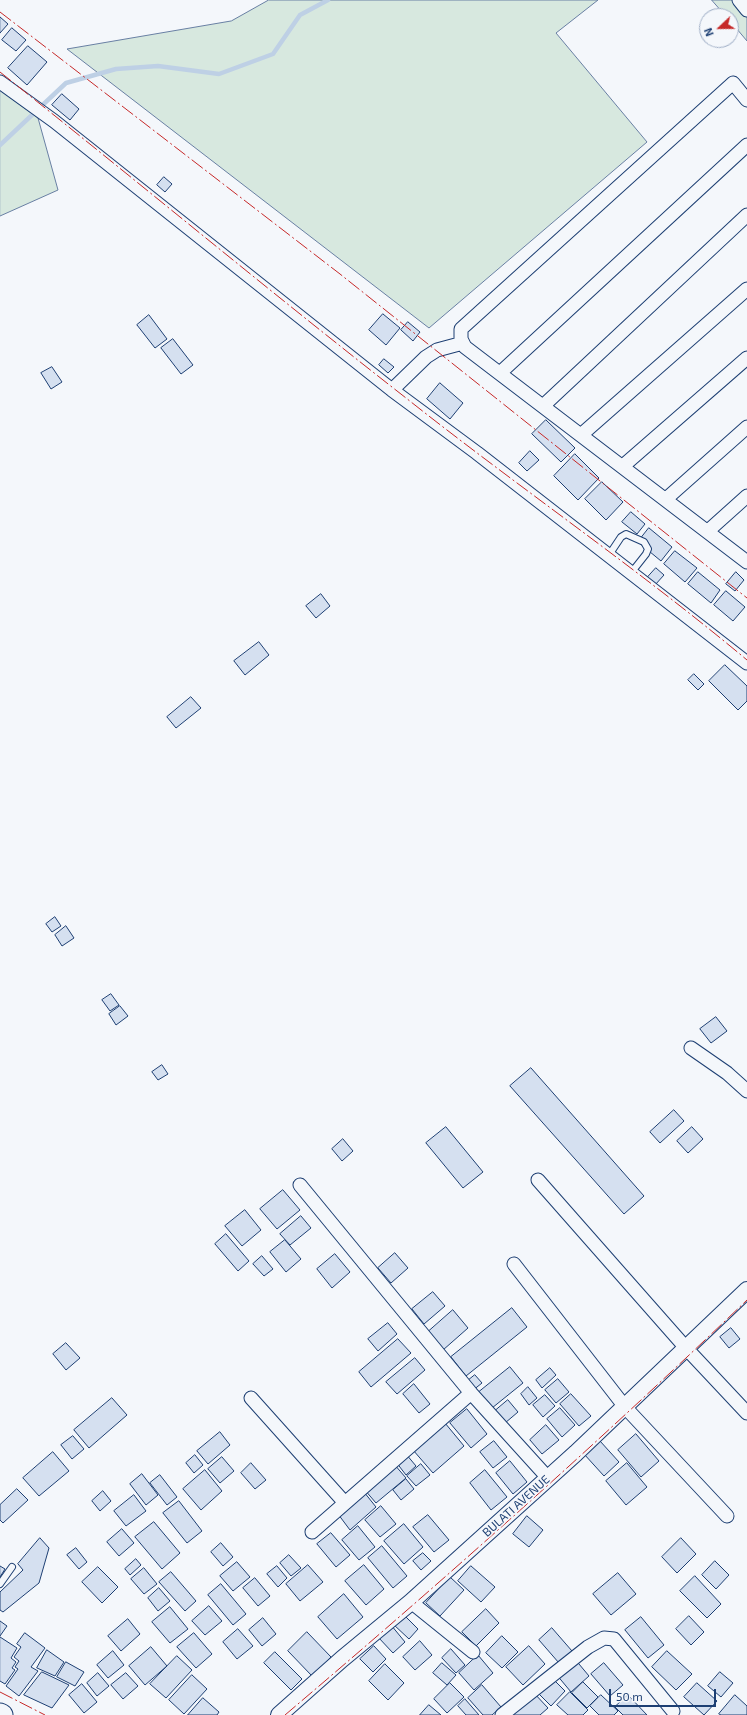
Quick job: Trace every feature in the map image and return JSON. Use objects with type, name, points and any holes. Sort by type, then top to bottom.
[{"type":"street","points":[[739,0],[747,10]]},
{"type":"street","points":[[0,82],[54,121],[392,390],[747,662]]},
{"type":"street","points":[[746,568],[708,531],[465,347],[461,338],[461,329],[733,83],[747,100]]},
{"type":"street","points":[[500,373],[747,145]]},
{"type":"street","points":[[543,406],[747,215]]},
{"type":"street","points":[[581,435],[747,289]]},
{"type":"street","points":[[392,390],[426,356],[437,350],[463,343]]},
{"type":"street","points":[[623,466],[747,358]]},
{"type":"street","points":[[666,499],[747,427]]},
{"type":"street","points":[[708,531],[747,496]]},
{"type":"street","points":[[691,1048],[727,1073],[747,1091]]},
{"type":"street","points":[[538,1180],[686,1348],[747,1413]]},
{"type":"street","points":[[300,1185],[471,1393],[548,1478]]},
{"type":"street","points":[[514,1264],[625,1407],[728,1516]]},
{"type":"street","name":"BULATI AVENUE","points":[[278,1715],[410,1602],[548,1478],[625,1407],[747,1290]]},
{"type":"street","points":[[312,1532],[471,1393]]},
{"type":"street","points":[[251,1398],[345,1503]]},
{"type":"street","points":[[410,1602],[473,1652]]},
{"type":"street","points":[[502,1715],[588,1647],[604,1638],[614,1639],[674,1711]]},
{"type":"lane","points":[[609,556],[621,537],[626,534],[632,535],[644,542],[648,549],[646,554],[631,573]]},
{"type":"lane","points":[[0,1584],[12,1567]]},
{"type":"shaded area","points":[[269,0],[598,0],[556,33],[647,142],[429,328],[67,49],[231,21]]},
{"type":"shaded area","points":[[712,0],[747,0],[747,41],[739,32],[739,8],[719,8]]},
{"type":"shaded area","points":[[0,90],[38,118],[58,190],[0,216]]},
{"type":"building","points":[[0,17],[8,24],[0,33]]},
{"type":"building","points":[[12,28],[26,40],[16,51],[2,40]]},
{"type":"building","points":[[28,46],[47,62],[27,85],[8,68]]},
{"type":"building","points":[[62,94],[79,109],[70,120],[52,105]]},
{"type":"building","points":[[164,177],[172,184],[165,192],[157,185]]},
{"type":"building","points":[[383,314],[400,328],[386,345],[369,330]]},
{"type":"building","points":[[149,315],[167,339],[155,348],[137,325]]},
{"type":"building","points":[[408,322],[420,332],[413,341],[401,330]]},
{"type":"building","points":[[173,339],[193,365],[181,374],[161,348]]},
{"type":"building","points":[[384,359],[394,367],[388,373],[379,365]]},
{"type":"building","points":[[52,367],[62,382],[51,389],[41,373]]},
{"type":"building","points":[[440,383],[463,403],[450,419],[427,399]]},
{"type":"building","points":[[546,420],[575,448],[561,462],[532,434]]},
{"type":"building","points":[[530,451],[539,460],[527,471],[519,463]]},
{"type":"building","points":[[575,454],[599,478],[578,500],[554,476]]},
{"type":"building","points":[[602,482],[623,502],[606,520],[585,499]]},
{"type":"building","points":[[631,512],[645,524],[637,534],[622,522]]},
{"type":"building","points":[[649,528],[672,547],[661,561],[638,542]]},
{"type":"building","points":[[675,551],[697,568],[685,582],[664,564]]},
{"type":"building","points":[[656,568],[664,575],[655,585],[647,578]]},
{"type":"building","points":[[698,572],[720,590],[711,603],[688,584]]},
{"type":"building","points":[[736,572],[744,580],[735,591],[726,584]]},
{"type":"building","points":[[726,591],[745,607],[733,621],[714,605]]},
{"type":"building","points":[[321,594],[330,606],[316,618],[306,606]]},
{"type":"building","points":[[259,642],[269,655],[245,675],[234,661]]},
{"type":"building","points":[[725,665],[747,686],[747,701],[738,710],[709,681]]},
{"type":"building","points":[[694,674],[704,684],[698,690],[688,680]]},
{"type":"building","points":[[191,697],[201,708],[176,728],[167,717]]},
{"type":"building","points":[[55,917],[61,926],[52,932],[46,924]]},
{"type":"building","points":[[66,926],[74,938],[62,946],[55,935]]},
{"type":"building","points":[[111,994],[119,1005],[110,1011],[102,1000]]},
{"type":"building","points":[[120,1006],[128,1016],[116,1025],[109,1014]]},
{"type":"building","points":[[716,1017],[727,1031],[711,1043],[700,1029]]},
{"type":"building","points":[[162,1065],[168,1074],[158,1080],[152,1072]]},
{"type":"building","points":[[531,1068],[644,1196],[624,1214],[510,1086]]},
{"type":"building","points":[[674,1110],[684,1121],[660,1143],[650,1132]]},
{"type":"building","points":[[446,1127],[483,1172],[463,1188],[426,1143]]},
{"type":"building","points":[[692,1127],[703,1139],[688,1153],[677,1141]]},
{"type":"building","points":[[343,1139],[353,1151],[342,1161],[332,1149]]},
{"type":"building","points":[[283,1190],[300,1210],[277,1229],[260,1209]]},
{"type":"building","points":[[245,1210],[261,1230],[242,1246],[225,1226]]},
{"type":"building","points":[[301,1216],[311,1228],[290,1245],[280,1234]]},
{"type":"building","points":[[226,1234],[249,1261],[238,1271],[215,1244]]},
{"type":"building","points":[[285,1240],[301,1259],[286,1272],[270,1252]]},
{"type":"building","points":[[395,1253],[408,1268],[391,1283],[378,1268]]},
{"type":"building","points":[[335,1254],[350,1272],[332,1288],[317,1269]]},
{"type":"building","points":[[262,1256],[273,1269],[264,1276],[253,1264]]},
{"type":"building","points":[[433,1292],[445,1306],[424,1324],[412,1309]]},
{"type":"building","points":[[512,1308],[527,1327],[466,1376],[451,1357]]},
{"type":"building","points":[[453,1310],[468,1328],[443,1350],[428,1332]]},
{"type":"building","points":[[388,1323],[397,1334],[378,1351],[368,1339]]},
{"type":"building","points":[[731,1328],[740,1339],[729,1348],[720,1337]]},
{"type":"building","points":[[398,1339],[411,1353],[371,1387],[359,1372]]},
{"type":"building","points":[[66,1343],[80,1358],[66,1370],[53,1354]]},
{"type":"building","points":[[415,1358],[425,1370],[397,1394],[386,1382]]},
{"type":"building","points":[[510,1367],[523,1383],[492,1408],[479,1392]]},
{"type":"building","points":[[550,1368],[556,1375],[542,1388],[536,1380]]},
{"type":"building","points":[[475,1375],[482,1383],[472,1391],[465,1383]]},
{"type":"building","points":[[558,1379],[569,1392],[556,1403],[545,1390]]},
{"type":"building","points":[[414,1384],[430,1404],[419,1413],[403,1394]]},
{"type":"building","points":[[528,1387],[537,1398],[529,1405],[521,1394]]},
{"type":"building","points":[[571,1394],[591,1416],[579,1426],[560,1404]]},
{"type":"building","points":[[545,1395],[555,1406],[543,1417],[533,1405]]},
{"type":"building","points":[[112,1398],[127,1415],[89,1448],[74,1430]]},
{"type":"building","points":[[508,1400],[518,1412],[505,1423],[495,1411]]},
{"type":"building","points":[[560,1408],[575,1425],[562,1437],[547,1419]]},
{"type":"building","points":[[467,1409],[487,1434],[471,1448],[450,1423]]},
{"type":"building","points":[[445,1423],[464,1446],[433,1473],[413,1450]]},
{"type":"building","points":[[546,1425],[559,1440],[542,1454],[530,1440]]},
{"type":"building","points":[[220,1432],[230,1445],[208,1464],[197,1451]]},
{"type":"building","points":[[636,1434],[659,1461],[641,1477],[618,1450]]},
{"type":"building","points":[[73,1436],[84,1449],[72,1459],[61,1445]]},
{"type":"building","points":[[494,1441],[507,1457],[493,1468],[480,1452]]},
{"type":"building","points":[[600,1441],[619,1462],[604,1476],[584,1454]]},
{"type":"building","points":[[53,1452],[69,1471],[39,1496],[23,1478]]},
{"type":"building","points":[[406,1454],[416,1466],[406,1475],[396,1462]]},
{"type":"building","points":[[195,1455],[203,1465],[194,1473],[186,1463]]},
{"type":"building","points":[[222,1457],[234,1471],[220,1483],[208,1469]]},
{"type":"building","points":[[510,1461],[527,1482],[513,1494],[496,1473]]},
{"type":"building","points":[[251,1463],[266,1480],[255,1489],[241,1473]]},
{"type":"building","points":[[627,1463],[647,1487],[626,1505],[606,1481]]},
{"type":"building","points":[[394,1464],[406,1478],[376,1503],[364,1489]]},
{"type":"building","points":[[421,1464],[430,1475],[416,1486],[407,1476]]},
{"type":"building","points":[[205,1470],[222,1491],[201,1510],[183,1489]]},
{"type":"building","points":[[485,1470],[507,1497],[491,1510],[470,1483]]},
{"type":"building","points":[[142,1474],[158,1495],[146,1505],[130,1484]]},
{"type":"building","points":[[160,1475],[177,1497],[167,1505],[150,1483]]},
{"type":"building","points":[[406,1479],[414,1489],[401,1500],[393,1490]]},
{"type":"building","points":[[17,1489],[28,1500],[3,1523],[0,1520],[0,1505]]},
{"type":"building","points":[[103,1491],[111,1501],[100,1511],[92,1501]]},
{"type":"building","points":[[364,1492],[376,1507],[350,1530],[338,1514]]},
{"type":"building","points":[[134,1495],[146,1511],[126,1526],[114,1511]]},
{"type":"building","points":[[179,1501],[202,1531],[187,1543],[163,1513]]},
{"type":"building","points":[[381,1506],[396,1524],[380,1537],[365,1520]]},
{"type":"building","points":[[428,1515],[449,1540],[434,1552],[413,1527]]},
{"type":"building","points":[[527,1516],[543,1530],[529,1547],[513,1534]]},
{"type":"building","points":[[154,1522],[180,1553],[162,1569],[135,1537]]},
{"type":"building","points":[[404,1524],[423,1547],[404,1564],[384,1541]]},
{"type":"building","points":[[358,1526],[375,1547],[359,1560],[342,1540]]},
{"type":"building","points":[[122,1529],[134,1543],[119,1556],[107,1542]]},
{"type":"building","points":[[331,1533],[350,1555],[336,1567],[317,1544]]},
{"type":"building","points":[[40,1538],[49,1548],[39,1583],[3,1612],[0,1610],[0,1592],[23,1570],[18,1564]]},
{"type":"building","points":[[681,1538],[696,1554],[677,1573],[662,1557]]},
{"type":"building","points":[[221,1543],[233,1557],[223,1566],[211,1552]]},
{"type":"building","points":[[382,1546],[407,1576],[393,1588],[368,1558]]},
{"type":"building","points":[[76,1548],[87,1562],[79,1569],[67,1555]]},
{"type":"building","points":[[423,1553],[431,1561],[421,1570],[413,1561]]},
{"type":"building","points":[[289,1555],[301,1568],[291,1576],[280,1563]]},
{"type":"building","points":[[136,1559],[141,1565],[130,1575],[125,1569]]},
{"type":"building","points":[[715,1561],[729,1575],[716,1589],[702,1575]]},
{"type":"building","points":[[237,1562],[250,1577],[233,1591],[220,1576]]},
{"type":"building","points":[[308,1565],[323,1582],[300,1601],[286,1584]]},
{"type":"building","points":[[364,1565],[384,1589],[366,1605],[345,1581]]},
{"type":"building","points":[[0,1566],[5,1569],[0,1577]]},
{"type":"building","points":[[277,1566],[287,1578],[278,1587],[267,1574]]},
{"type":"building","points":[[471,1566],[495,1587],[481,1602],[458,1581]]},
{"type":"building","points":[[98,1567],[118,1587],[102,1603],[82,1582]]},
{"type":"building","points":[[144,1568],[157,1584],[144,1594],[131,1579]]},
{"type":"building","points":[[171,1572],[196,1601],[185,1611],[159,1582]]},
{"type":"building","points":[[618,1573],[636,1594],[611,1615],[593,1594]]},
{"type":"building","points":[[695,1576],[721,1604],[707,1618],[680,1591]]},
{"type":"building","points":[[450,1577],[464,1590],[440,1616],[426,1603]]},
{"type":"building","points":[[255,1578],[270,1596],[258,1606],[243,1588]]},
{"type":"building","points":[[221,1584],[246,1614],[233,1625],[208,1595]]},
{"type":"building","points":[[159,1588],[170,1601],[158,1611],[148,1598]]},
{"type":"building","points":[[344,1594],[363,1617],[337,1639],[318,1617]]},
{"type":"building","points":[[209,1606],[222,1621],[205,1635],[192,1621]]},
{"type":"building","points":[[170,1607],[188,1629],[170,1643],[152,1622]]},
{"type":"building","points":[[486,1609],[499,1623],[476,1646],[462,1632]]},
{"type":"building","points":[[403,1614],[418,1629],[409,1639],[393,1624]]},
{"type":"building","points":[[689,1616],[704,1632],[691,1645],[676,1629]]},
{"type":"building","points":[[641,1617],[664,1645],[648,1658],[625,1630]]},
{"type":"building","points":[[263,1618],[276,1634],[262,1646],[249,1630]]},
{"type":"building","points":[[128,1619],[140,1634],[121,1651],[108,1636]]},
{"type":"building","points":[[0,1621],[7,1626],[0,1636]]},
{"type":"building","points":[[391,1625],[405,1642],[393,1653],[378,1637]]},
{"type":"building","points":[[552,1628],[572,1651],[559,1663],[539,1640]]},
{"type":"building","points":[[238,1629],[253,1646],[237,1659],[223,1642]]},
{"type":"building","points":[[307,1632],[331,1657],[312,1676],[288,1651]]},
{"type":"building","points":[[25,1633],[45,1648],[31,1667],[38,1671],[19,1696],[6,1686],[18,1669],[15,1667],[19,1661],[14,1657],[21,1647],[17,1644]]},
{"type":"building","points":[[194,1633],[212,1654],[196,1668],[177,1647]]},
{"type":"building","points":[[502,1636],[518,1652],[502,1668],[486,1653]]},
{"type":"building","points":[[0,1637],[17,1648],[11,1658],[16,1662],[12,1668],[15,1670],[5,1684],[0,1681]]},
{"type":"building","points":[[420,1641],[432,1655],[415,1670],[403,1657]]},
{"type":"building","points":[[374,1646],[386,1659],[373,1672],[360,1659]]},
{"type":"building","points":[[529,1646],[545,1664],[523,1685],[506,1667]]},
{"type":"building","points":[[151,1647],[167,1666],[145,1685],[129,1666]]},
{"type":"building","points":[[451,1649],[465,1665],[456,1673],[442,1658]]},
{"type":"building","points":[[47,1650],[64,1662],[55,1676],[37,1668]]},
{"type":"building","points":[[113,1651],[124,1665],[108,1678],[97,1665]]},
{"type":"building","points":[[667,1651],[692,1674],[676,1690],[652,1667]]},
{"type":"building","points":[[275,1652],[302,1679],[291,1690],[264,1663]]},
{"type":"building","points":[[478,1655],[493,1673],[474,1690],[459,1673]]},
{"type":"building","points":[[177,1656],[192,1670],[166,1698],[150,1684]]},
{"type":"building","points":[[574,1658],[589,1676],[571,1692],[556,1674]]},
{"type":"building","points":[[66,1662],[84,1672],[75,1686],[57,1677]]},
{"type":"building","points":[[442,1663],[456,1675],[447,1685],[433,1673]]},
{"type":"building","points":[[604,1663],[623,1685],[610,1696],[591,1674]]},
{"type":"building","points":[[385,1664],[404,1683],[388,1700],[369,1681]]},
{"type":"building","points":[[42,1672],[69,1685],[52,1708],[24,1695]]},
{"type":"building","points":[[720,1672],[733,1683],[721,1697],[708,1686]]},
{"type":"building","points":[[98,1673],[109,1686],[97,1696],[87,1683]]},
{"type":"building","points":[[126,1673],[138,1686],[123,1699],[111,1685]]},
{"type":"building","points":[[192,1675],[207,1689],[184,1714],[169,1700]]},
{"type":"building","points":[[551,1677],[565,1691],[551,1706],[537,1692]]},
{"type":"building","points":[[583,1682],[598,1697],[587,1708],[572,1693]]},
{"type":"building","points":[[450,1683],[464,1697],[447,1713],[434,1699]]},
{"type":"building","points":[[697,1683],[717,1701],[704,1715],[684,1697]]},
{"type":"building","points":[[82,1684],[97,1702],[84,1713],[69,1695]]},
{"type":"building","points":[[482,1685],[501,1707],[492,1715],[483,1715],[468,1698]]},
{"type":"building","points":[[533,1692],[548,1708],[540,1715],[509,1715]]},
{"type":"building","points":[[570,1692],[588,1710],[583,1715],[568,1715],[557,1705]]},
{"type":"building","points":[[601,1695],[618,1711],[614,1715],[599,1715],[590,1706]]},
{"type":"building","points":[[628,1695],[647,1715],[623,1715],[615,1707]]},
{"type":"building","points":[[735,1695],[747,1706],[747,1715],[719,1714]]},
{"type":"building","points":[[203,1698],[219,1712],[217,1715],[188,1715]]},
{"type":"building","points":[[465,1699],[479,1715],[466,1715],[458,1706]]},
{"type":"building","points":[[429,1705],[441,1715],[420,1715]]},
{"type":"waterway","points":[[0,145],[66,83],[116,69],[158,66],[219,74],[273,54],[300,15],[328,0]]},
{"type":"power","points":[[0,12],[340,274],[747,598]]},
{"type":"power","points":[[0,72],[355,358],[491,464],[663,593],[747,660]]},
{"type":"power","points":[[285,1715],[403,1614],[577,1459],[747,1300]]},
{"type":"power","points":[[0,1692],[45,1715]]}]
